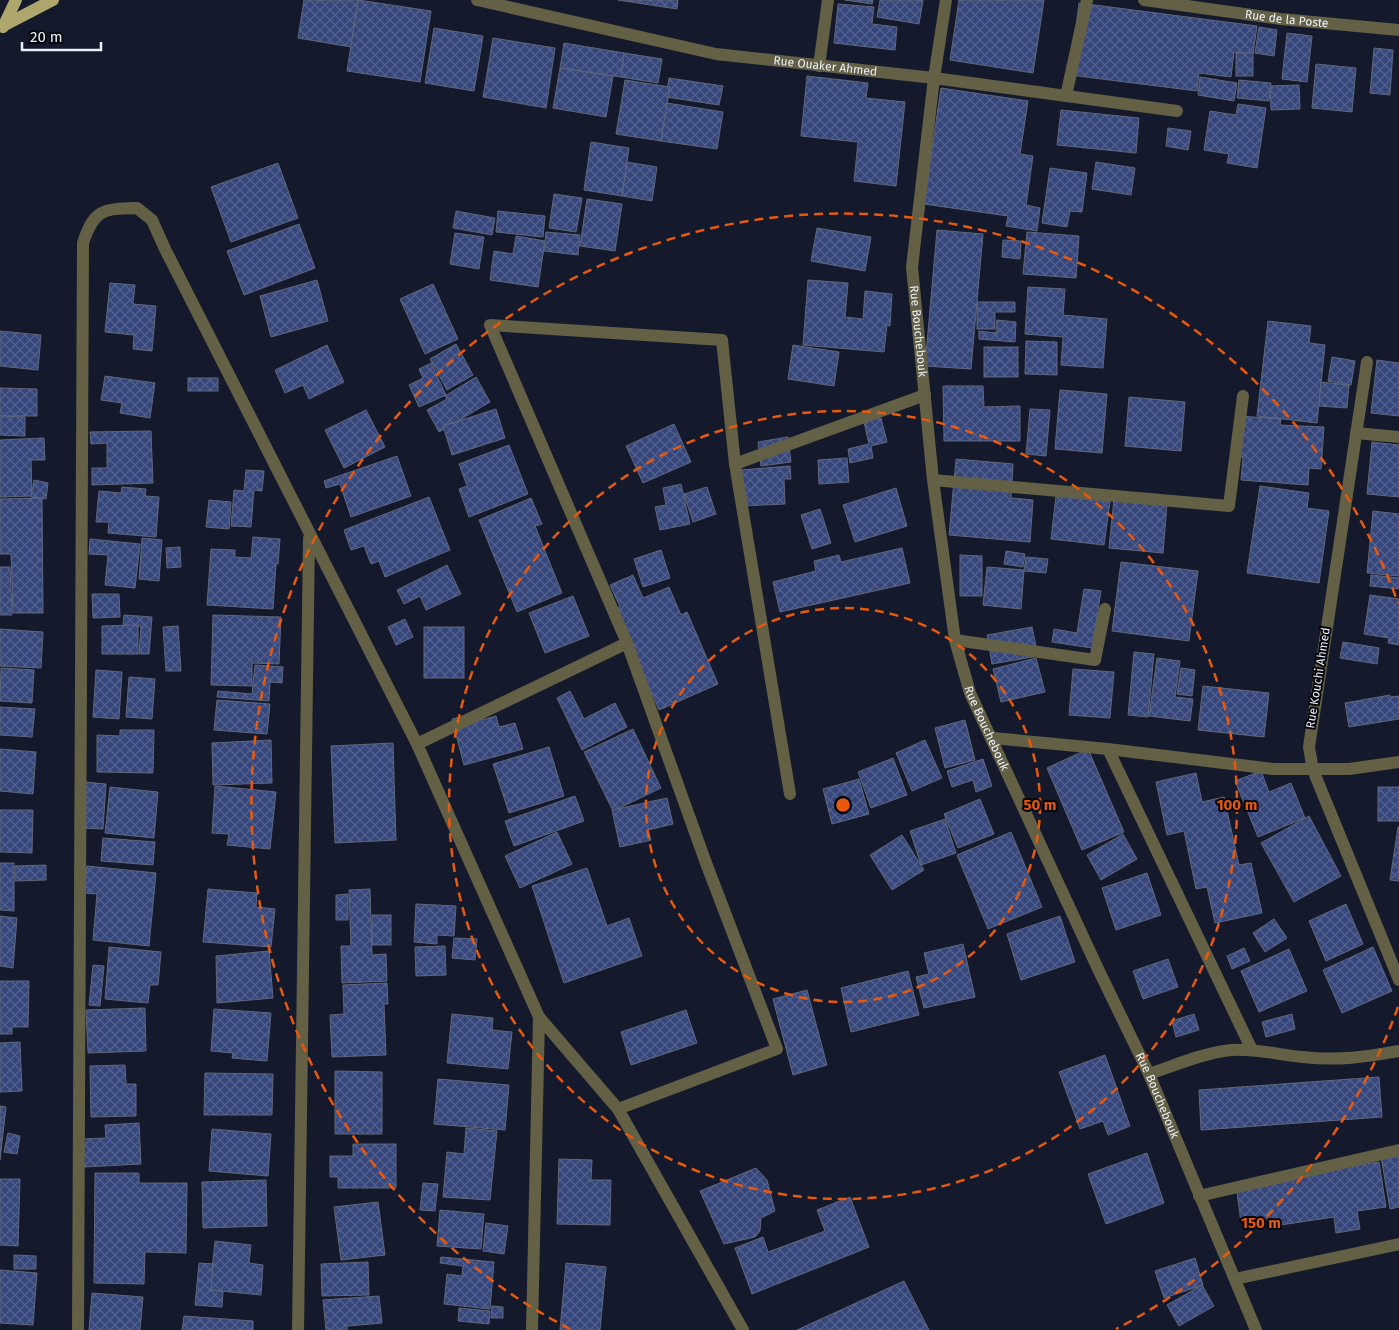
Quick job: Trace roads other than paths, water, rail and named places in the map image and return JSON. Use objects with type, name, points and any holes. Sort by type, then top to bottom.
[{"type":"main road","points":[[2,28],[16,0]]},
{"type":"main road","points":[[2,28],[53,0]]},
{"type":"street","name":"Rue Ouaker Ahmed","points":[[477,0],[716,54],[934,78],[1177,111]]},
{"type":"street","points":[[819,66],[828,0]]},
{"type":"street","name":"Rue Bouchebouk","points":[[946,0],[934,78],[912,267],[933,480],[954,640],[970,693],[993,738],[1099,971],[1149,1074],[1256,1330]]},
{"type":"street","points":[[1066,96],[1086,0]]},
{"type":"street","name":"Rue de la Poste","points":[[1144,0],[1281,19],[1399,30]]},
{"type":"street","points":[[78,1330],[83,244],[90,222],[110,208],[137,208],[152,220],[309,535],[417,744],[539,1016],[618,1109],[743,1330]]},
{"type":"street","points":[[618,1109],[777,1048],[706,863],[627,643],[490,325],[722,340],[735,464],[790,794]]},
{"type":"street","name":"Rue Kouchi Ahmed","points":[[1367,362],[1309,735],[1313,770],[1399,980]]},
{"type":"street","points":[[735,464],[925,395]]},
{"type":"street","points":[[933,480],[1230,506],[1243,396]]},
{"type":"street","points":[[1356,434],[1399,437]]},
{"type":"street","points":[[298,1330],[309,535]]},
{"type":"street","points":[[954,640],[1095,660],[1106,609]]},
{"type":"street","points":[[417,744],[627,643]]},
{"type":"street","points":[[993,738],[1108,749],[1272,769],[1313,770],[1399,762]]},
{"type":"street","points":[[1108,749],[1252,1050]]},
{"type":"street","points":[[532,1330],[539,1016]]},
{"type":"street","points":[[1149,1074],[1217,1053],[1252,1050],[1336,1059],[1365,1057],[1399,1051]]},
{"type":"street","points":[[1199,1196],[1399,1150]]},
{"type":"street","points":[[1236,1279],[1399,1244]]}]
